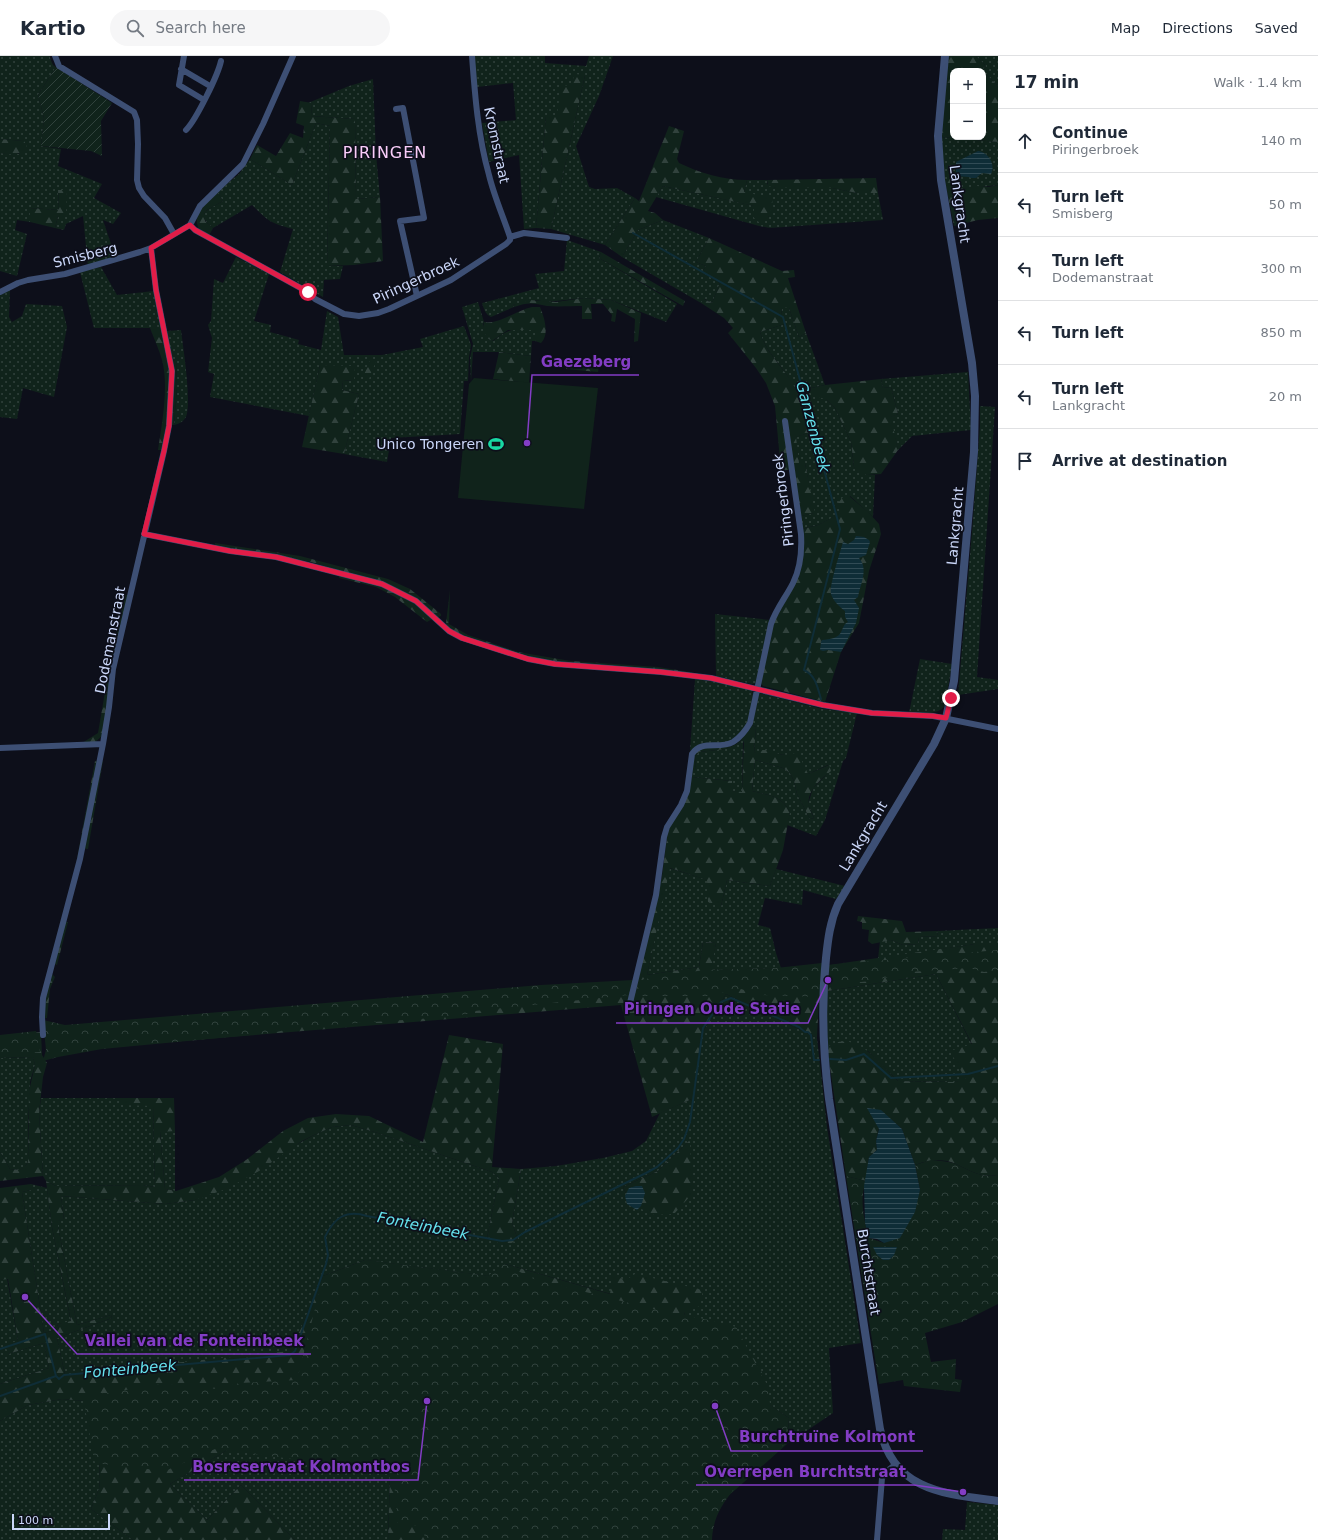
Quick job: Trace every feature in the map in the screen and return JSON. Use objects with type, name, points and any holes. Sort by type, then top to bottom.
[{"type":"street","points":[[55,56],[59,66],[134,112],[137,120],[137,180],[139,188],[144,196],[165,218],[174,234]]},
{"type":"street","points":[[184,56],[179,85],[204,100]]},
{"type":"street","points":[[190,225],[200,206],[242,164],[263,124],[293,56]]},
{"type":"street","name":"Kromstraat","points":[[472,56],[477,116],[489,176],[510,237]]},
{"type":"street","name":"Lankgracht","points":[[825,970],[829,929],[838,904],[934,744],[946,718],[953,686],[958,650],[975,424],[972,364],[941,180],[938,136],[945,56]]},
{"type":"street","points":[[186,130],[191,124],[204,100],[221,61]]},
{"type":"street","points":[[181,69],[210,86]]},
{"type":"street","points":[[396,109],[403,108],[424,218],[400,221],[417,296]]},
{"type":"street","name":"Smisberg","points":[[0,292],[28,280],[65,274],[151,248],[190,225]]},
{"type":"street","name":"Piringerbroek","points":[[190,225],[195,230],[308,292],[315,299],[344,314],[359,316],[378,313],[389,309],[457,277],[506,244],[510,240],[510,237]]},
{"type":"street","points":[[510,237],[524,233],[567,238]]},
{"type":"street","name":"Dodemanstraat","points":[[43,1035],[43,998],[80,859],[103,744],[113,669],[169,426],[172,371],[156,290],[151,248]]},
{"type":"street","name":"Piringerbroek","points":[[630,1007],[656,895],[664,837],[667,827],[681,805],[687,791],[692,754],[695,749],[699,747],[725,745],[732,742],[745,732],[750,722],[774,614],[793,583],[800,562],[802,549],[785,421]]},
{"type":"street","points":[[144,534],[230,551],[276,557],[382,584],[416,601],[454,635],[528,659],[555,664],[661,672],[711,678],[758,688],[790,698],[823,705],[872,713],[933,716],[998,729]]},
{"type":"street","points":[[0,748],[103,744]]},
{"type":"street","name":"Burchtstraat","points":[[825,970],[823,1046],[829,1100],[880,1430],[887,1449],[896,1464],[915,1482],[932,1490],[947,1494],[998,1501]]},
{"type":"street","points":[[877,1540],[882,1478],[887,1471],[896,1464]]},
{"type":"green space","points":[[0,56],[50,56],[53,65],[56,67],[38,95],[44,118],[41,146],[61,149],[58,166],[102,184],[94,198],[121,213],[113,224],[103,220],[116,259],[88,267],[83,216],[66,224],[64,230],[55,228],[58,216],[66,216],[66,190],[58,190],[59,210],[30,208],[30,222],[17,220],[15,230],[27,234],[17,276],[0,271],[0,153],[19,154],[23,141],[0,139]]},
{"type":"green space","points":[[474,56],[545,56],[545,63],[586,66],[589,56],[613,56],[599,96],[576,146],[589,187],[595,189],[617,188],[635,198],[605,245],[551,229],[585,75],[573,86],[557,116],[546,116],[536,228],[524,229],[519,155],[489,162],[482,123],[516,120],[513,83],[477,87]]},
{"type":"green space","points":[[947,56],[976,56],[986,66],[984,68],[950,68],[950,138],[941,137]]},
{"type":"green space","points":[[976,56],[998,56],[998,86],[986,74],[986,68],[984,68],[986,66]]},
{"type":"green space","points":[[56,67],[112,103],[101,121],[102,156],[91,151],[41,146],[44,118],[38,95]]},
{"type":"green space","points":[[574,74],[585,75],[551,229],[536,228],[546,116],[557,115],[561,85],[572,86]]},
{"type":"green space","points":[[986,74],[998,86],[998,142],[975,140],[986,140]]},
{"type":"green space","points":[[373,79],[376,154],[380,197],[356,199],[355,119],[311,116],[312,103],[308,103],[349,86]]},
{"type":"green space","points":[[300,101],[312,103],[311,116],[355,119],[356,199],[380,197],[383,261],[354,265],[327,266],[330,126],[316,123],[292,185],[250,159],[257,145],[276,156],[290,133],[303,138],[304,126],[296,123]]},
{"type":"green space","points":[[316,123],[330,126],[327,266],[343,266],[340,279],[324,280],[323,297],[280,272],[293,229],[270,221],[252,205],[213,228],[204,219],[205,212],[223,201],[217,192],[239,174],[250,159],[292,185]]},
{"type":"green space","points":[[669,126],[684,131],[677,159],[679,163],[712,175],[729,179],[747,180],[744,192],[773,198],[769,216],[760,223],[754,218],[754,206],[663,186],[648,211],[655,213],[663,220],[638,230],[622,257],[605,245],[635,198],[639,201]]},
{"type":"green space","points":[[941,137],[950,138],[950,140],[998,142],[998,185],[963,189],[955,180],[945,181]]},
{"type":"green space","points":[[0,139],[24,141],[27,146],[18,154],[0,153]]},
{"type":"green space","points":[[954,177],[963,189],[977,186],[988,187],[998,185],[998,218],[978,220],[954,226],[945,181]]},
{"type":"green space","points":[[876,178],[878,193],[857,193],[832,188],[776,188],[768,186],[767,180]]},
{"type":"green space","points":[[747,180],[767,180],[767,184],[776,188],[815,187],[832,188],[857,193],[878,193],[883,220],[770,228],[656,197],[663,186],[755,206],[754,218],[769,217],[744,192]]},
{"type":"green space","points":[[58,190],[67,190],[66,216],[58,216],[55,228],[30,222],[30,208],[59,210]]},
{"type":"green space","points":[[217,192],[223,201],[207,210],[204,214],[205,221],[213,228],[209,235],[199,229],[197,218],[202,208]]},
{"type":"green space","points":[[663,220],[709,238],[696,262],[706,266],[702,272],[720,283],[712,303],[705,299],[701,303],[622,257],[638,230]]},
{"type":"green space","points":[[709,238],[782,271],[794,270],[795,277],[788,278],[806,333],[799,337],[789,308],[782,308],[781,315],[785,324],[760,332],[771,354],[791,381],[799,399],[808,433],[796,437],[799,463],[805,463],[815,513],[801,516],[793,469],[781,471],[775,406],[766,383],[728,333],[733,328],[724,318],[701,303],[704,299],[712,303],[720,283],[702,272],[706,266],[696,262]]},
{"type":"green space","points":[[567,240],[601,252],[599,258],[677,304],[666,322],[611,300],[584,298],[547,302],[536,300],[513,305],[514,307],[491,317],[487,314],[482,303],[539,288],[535,274],[564,271]]},
{"type":"green space","points":[[601,252],[685,301],[683,306],[599,258]]},
{"type":"green space","points":[[236,257],[269,274],[254,321],[271,325],[270,332],[299,340],[298,344],[321,350],[327,311],[338,317],[344,355],[382,355],[423,347],[420,339],[464,326],[471,345],[468,381],[464,381],[460,434],[391,438],[387,462],[344,454],[359,394],[342,390],[343,380],[354,381],[320,365],[309,416],[210,397],[214,374],[208,372],[212,338],[208,325],[211,321],[214,279],[223,283]]},
{"type":"green space","points":[[101,267],[117,295],[154,291],[163,328],[94,328],[80,272]]},
{"type":"green space","points":[[10,290],[9,317],[12,322],[22,316],[26,304],[62,306],[67,327],[54,397],[23,388],[17,419],[0,417],[0,295]]},
{"type":"green space","points":[[584,298],[611,300],[641,313],[638,341],[634,342],[635,319],[617,309],[615,322],[611,321],[612,315],[603,304],[591,304],[592,319],[582,319],[582,306],[523,304],[514,307],[513,305],[529,300],[556,302]]},
{"type":"green space","points":[[478,302],[484,322],[485,332],[490,340],[493,341],[508,331],[522,329],[535,330],[535,341],[532,341],[531,356],[499,352],[473,352],[471,382],[470,358],[473,344],[462,307]]},
{"type":"green space","points":[[532,307],[540,307],[544,320],[546,330],[544,339],[541,343],[535,341],[535,330],[508,330],[492,341],[487,338],[483,329],[484,322],[495,321]]},
{"type":"green space","points":[[782,308],[789,308],[799,337],[806,333],[825,385],[811,388],[835,408],[851,442],[854,467],[867,475],[875,475],[873,517],[850,496],[842,513],[818,525],[802,529],[801,516],[814,513],[805,463],[799,463],[795,437],[808,433],[794,388],[786,373],[771,354],[760,332],[785,324],[781,315]]},
{"type":"green space","points":[[150,328],[163,328],[170,361],[176,361],[177,387],[174,425],[167,425],[162,450],[158,450],[165,393],[164,370],[161,356]]},
{"type":"green space","points":[[181,330],[188,410],[184,420],[174,425],[177,387],[176,361],[173,361],[167,331]]},
{"type":"green space","points":[[499,352],[531,356],[529,383],[493,379]]},
{"type":"green space","points":[[568,357],[600,360],[598,372],[566,369]]},
{"type":"green space","points":[[370,360],[376,361],[369,379],[363,377]]},
{"type":"green space","points":[[320,365],[355,366],[354,381],[343,380],[342,390],[359,394],[344,454],[302,447]]},
{"type":"green space","points":[[968,372],[971,430],[912,436],[898,450],[890,417],[898,414],[891,387],[883,388],[881,379]]},
{"type":"green space","points":[[474,378],[598,388],[584,509],[458,498],[469,384]]},
{"type":"green space","points":[[881,379],[883,388],[891,387],[898,414],[891,417],[898,450],[881,474],[867,475],[859,472],[854,467],[851,442],[835,408],[827,400],[813,395],[811,388]]},
{"type":"green space","points":[[980,406],[995,407],[977,677],[998,680],[998,689],[958,695],[972,532],[980,426]]},
{"type":"green space","points":[[844,496],[849,496],[868,512],[879,524],[881,534],[869,571],[859,623],[841,652],[825,702],[763,686],[761,683],[771,629],[776,616],[795,584],[802,529],[818,525],[841,513],[838,503]]},
{"type":"green space","points":[[215,543],[300,556],[388,579],[410,589],[441,614],[441,616],[427,622],[395,597],[376,587],[339,578],[341,571],[311,562],[215,546]]},
{"type":"green space","points":[[450,590],[449,624],[468,635],[518,652],[571,661],[658,667],[696,673],[572,664],[518,655],[463,638],[447,627],[446,623]]},
{"type":"green space","points":[[125,595],[128,595],[102,736],[94,743],[82,743],[98,733],[112,651]]},
{"type":"green space","points":[[715,614],[770,620],[757,683],[752,684],[716,676]]},
{"type":"green space","points":[[920,659],[952,664],[945,706],[933,713],[909,713]]},
{"type":"green space","points":[[695,679],[728,684],[752,690],[753,697],[751,713],[745,728],[740,734],[728,742],[699,746],[690,751]]},
{"type":"green space","points":[[759,693],[823,709],[857,713],[846,758],[843,761],[825,820],[816,836],[787,825],[790,812],[787,806],[779,799],[770,795],[752,791],[755,760],[783,768],[790,773],[794,781],[797,794],[810,819],[814,818],[808,804],[813,788],[830,771],[828,765],[808,774],[789,755],[767,752],[754,753],[756,727],[752,725]]},
{"type":"green space","points":[[752,725],[756,727],[754,753],[764,750],[782,755],[795,753],[801,759],[808,774],[829,765],[831,771],[815,786],[810,795],[809,806],[814,818],[810,819],[797,794],[794,781],[790,773],[783,768],[755,760],[752,791],[770,795],[779,799],[787,806],[790,812],[783,850],[770,886],[727,880],[721,906],[708,902],[707,880],[670,868],[647,975],[699,967],[703,942],[716,943],[711,970],[781,968],[820,976],[817,1038],[726,994],[701,1035],[694,1098],[652,1117],[621,1005],[47,1052],[632,985],[639,976],[662,876],[668,829],[683,805],[692,777],[732,781],[732,791],[742,792],[744,739],[726,749],[699,752],[696,755],[695,771],[692,770],[694,754],[701,748],[725,747]]},
{"type":"green space","points":[[745,738],[743,743],[742,793],[732,791],[732,781],[692,777],[692,770],[695,770],[696,755],[699,752],[726,749]]},
{"type":"green space","points":[[95,761],[103,761],[88,849],[80,848],[76,864]]},
{"type":"green space","points":[[669,868],[708,880],[721,906],[727,880],[770,886],[776,869],[845,886],[836,899],[803,890],[802,905],[765,898],[758,925],[770,928],[781,968],[710,970],[716,943],[703,942],[699,967],[647,975]]},
{"type":"green space","points":[[858,916],[902,921],[906,932],[937,931],[938,936],[919,937],[918,944],[903,945],[891,940],[872,944],[868,941],[869,930],[862,929],[862,922],[857,921]]},
{"type":"green space","points":[[65,922],[68,922],[57,965],[54,964]]},
{"type":"green space","points":[[998,928],[998,944],[975,944],[878,959],[880,941],[891,940],[903,945],[918,944],[919,937],[938,936],[937,931]]},
{"type":"green space","points":[[975,944],[998,944],[998,1175],[981,1175],[951,1162],[941,1160],[915,1165],[902,1129],[893,1121],[868,1108],[879,1128],[876,1141],[877,1150],[869,1157],[866,1181],[846,1176],[827,1047],[838,1042],[848,1042],[857,1045],[875,1057],[898,1081],[953,1082],[966,1080],[950,1051],[972,1044],[936,974],[827,991],[829,965]]},
{"type":"green space","points":[[998,950],[998,970],[984,972],[969,968],[909,972],[872,981],[828,985],[829,965]]},
{"type":"green space","points":[[822,963],[820,997],[761,995],[741,989],[707,996],[635,996],[639,980],[704,970],[776,968]]},
{"type":"green space","points":[[51,973],[55,977],[50,989],[47,1018],[44,1018],[43,1009]]},
{"type":"green space","points":[[936,974],[972,1045],[966,1081],[898,1081],[868,1051],[827,1047],[827,991]]},
{"type":"green space","points":[[633,980],[629,995],[475,1011],[475,1013],[434,1018],[298,1027],[272,1033],[102,1049],[43,1061],[46,1050],[43,1020],[65,1025],[541,985]]},
{"type":"green space","points":[[726,994],[817,1038],[827,1127],[861,1343],[829,1348],[833,1413],[787,1444],[789,1418],[770,1405],[682,1323],[685,1312],[611,1294],[505,1264],[488,1276],[365,1260],[323,1276],[291,1352],[65,1375],[57,1338],[112,1318],[111,1315],[77,1325],[58,1226],[58,1221],[64,1219],[61,1196],[165,1204],[195,1200],[314,1135],[332,1127],[351,1125],[492,1172],[499,1178],[487,1238],[518,1240],[512,1223],[521,1169],[556,1166],[603,1158],[632,1151],[646,1141],[660,1113],[694,1098],[701,1035]],"holes":[[[690,1140],[631,1204],[623,1187],[658,1171]]]},
{"type":"green space","points":[[36,1031],[40,1052],[0,1055],[0,1035]]},
{"type":"green space","points":[[41,1032],[42,1055],[47,1063],[43,1077],[39,1113],[43,1176],[0,1181],[0,1152],[10,1169],[20,1169],[28,1162],[29,1091],[35,1065],[33,1057],[0,1058],[0,1036]]},
{"type":"green space","points":[[449,1035],[503,1044],[492,1167],[521,1169],[512,1223],[518,1240],[505,1246],[487,1238],[499,1178],[492,1172],[351,1125],[332,1127],[314,1135],[302,1141],[259,1171],[226,1189],[195,1200],[165,1204],[61,1196],[64,1220],[58,1221],[58,1226],[77,1325],[111,1315],[112,1318],[57,1338],[65,1375],[291,1351],[323,1276],[365,1260],[488,1276],[505,1264],[610,1294],[613,1276],[626,1280],[635,1274],[703,1290],[700,1306],[685,1312],[682,1323],[757,1360],[767,1386],[770,1405],[789,1418],[787,1444],[726,1498],[714,1519],[711,1540],[388,1540],[390,1475],[307,1452],[234,1446],[170,1484],[207,1520],[241,1485],[295,1540],[133,1540],[91,1509],[99,1489],[100,1479],[96,1402],[62,1399],[28,1405],[0,1421],[0,1384],[49,1368],[44,1343],[8,1354],[5,1344],[18,1341],[8,1279],[0,1280],[0,1188],[31,1184],[31,1190],[22,1192],[44,1333],[59,1329],[57,1324],[71,1321],[52,1227],[46,1181],[56,1186],[143,1185],[155,1187],[153,1106],[121,1105],[121,1098],[174,1098],[175,1131],[160,1132],[165,1189],[176,1191],[219,1177],[246,1160],[283,1131],[308,1118],[336,1114],[369,1116],[423,1142]]},
{"type":"green space","points":[[33,1057],[35,1065],[30,1082],[28,1162],[24,1168],[19,1170],[10,1169],[0,1152],[0,1058]]},
{"type":"green space","points":[[41,1098],[121,1098],[121,1105],[153,1105],[155,1187],[143,1185],[56,1186],[46,1181],[43,1176],[39,1113]]},
{"type":"green space","points":[[160,1131],[175,1131],[175,1191],[165,1189]]},
{"type":"green space","points":[[690,1140],[692,1194],[674,1214],[654,1215],[631,1204],[623,1187],[658,1171]]},
{"type":"green space","points":[[931,1160],[953,1163],[981,1175],[998,1175],[998,1304],[962,1322],[925,1333],[931,1362],[956,1359],[955,1379],[962,1380],[960,1392],[904,1386],[903,1380],[879,1384],[846,1176],[866,1181],[863,1202],[865,1224],[869,1238],[884,1243],[920,1190],[915,1165]]},
{"type":"green space","points":[[31,1184],[47,1188],[52,1227],[71,1322],[57,1324],[59,1329],[44,1333],[22,1192],[31,1190]]},
{"type":"green space","points":[[366,1260],[488,1276],[504,1264],[534,1279],[657,1310],[714,1321],[736,1327],[767,1385],[770,1405],[787,1418],[786,1443],[738,1485],[728,1497],[720,1510],[714,1525],[712,1540],[426,1540],[421,1526],[398,1524],[393,1472],[215,1449],[165,1471],[95,1463],[83,1397],[162,1384],[217,1389],[240,1383],[297,1380],[323,1277]]},
{"type":"green space","points":[[7,1278],[18,1341],[8,1354],[44,1343],[49,1368],[0,1384],[0,1280]]},
{"type":"green space","points":[[62,1399],[96,1402],[100,1479],[99,1489],[91,1509],[133,1540],[0,1540],[0,1421],[28,1405]]},
{"type":"green space","points":[[234,1446],[307,1452],[390,1475],[388,1540],[295,1540],[241,1485],[207,1520],[170,1484]]},
{"type":"green space","points":[[967,1502],[998,1505],[998,1540],[942,1540],[943,1529],[965,1530]]},
{"type":"water","points":[[978,151],[988,156],[990,159],[992,163],[991,174],[982,173],[976,178],[956,176],[956,162]]},
{"type":"water","points":[[856,536],[864,537],[870,542],[866,555],[859,558],[862,562],[864,572],[858,597],[854,600],[859,608],[856,623],[841,652],[828,650],[823,651],[820,650],[822,640],[831,639],[839,635],[845,624],[848,622],[845,617],[845,611],[833,599],[831,590],[833,577],[843,542],[848,544],[854,540]]},
{"type":"water","points":[[867,1108],[881,1110],[902,1129],[915,1165],[920,1190],[915,1212],[900,1238],[884,1243],[877,1239],[869,1238],[865,1223],[864,1186],[869,1157],[877,1150],[876,1141],[879,1129]]},
{"type":"water","points":[[642,1186],[645,1193],[641,1206],[637,1210],[627,1204],[625,1196],[629,1188]]},
{"type":"water","points":[[873,1247],[897,1247],[894,1255],[889,1260],[883,1260],[877,1255]]},
{"type":"waterway","name":"Ganzenbeek","points":[[633,233],[783,317],[840,529],[804,670],[814,678],[821,699]]},
{"type":"waterway","name":"Fonteinbeek","points":[[0,1349],[45,1334],[56,1376],[59,1379],[64,1375],[290,1355],[295,1351],[326,1264],[328,1255],[325,1237],[332,1225],[342,1217],[360,1214],[502,1241],[513,1240],[525,1232],[657,1167],[678,1148],[684,1139],[690,1122],[703,1028],[721,1002],[731,998],[799,1027],[805,1032],[808,1032],[811,1035],[814,1060],[819,1060]]},
{"type":"waterway","name":"Fonteinbeek","points":[[830,1059],[846,1060],[864,1054],[891,1078],[968,1074],[998,1066]]},
{"type":"waterway","points":[[0,1396],[56,1376]]},
{"type":"place","name":"Gaezeberg","points":[[527,443]]},
{"type":"place","name":"Unico Tongeren","points":[[496,444]]},
{"type":"place","name":"Piringen Oude Statie","points":[[828,980]]},
{"type":"place","name":"Vallei van de Fonteinbeek","points":[[25,1297]]},
{"type":"place","name":"Bosreservaat Kolmontbos","points":[[427,1401]]},
{"type":"place","name":"Burchtruïne Kolmont","points":[[715,1406]]},
{"type":"place","name":"Overrepen Burchtstraat","points":[[963,1492]]},
{"type":"district","name":"PIRINGEN","points":[[385,152]]},
{"type":"route","points":[[308,292],[195,230],[190,225],[151,248],[156,290],[172,371],[169,426],[144,534],[230,551],[276,557],[382,584],[416,601],[454,635],[528,659],[555,664],[661,672],[711,678],[758,688],[790,698],[823,705],[890,715],[933,716],[946,718],[951,698]]}]
